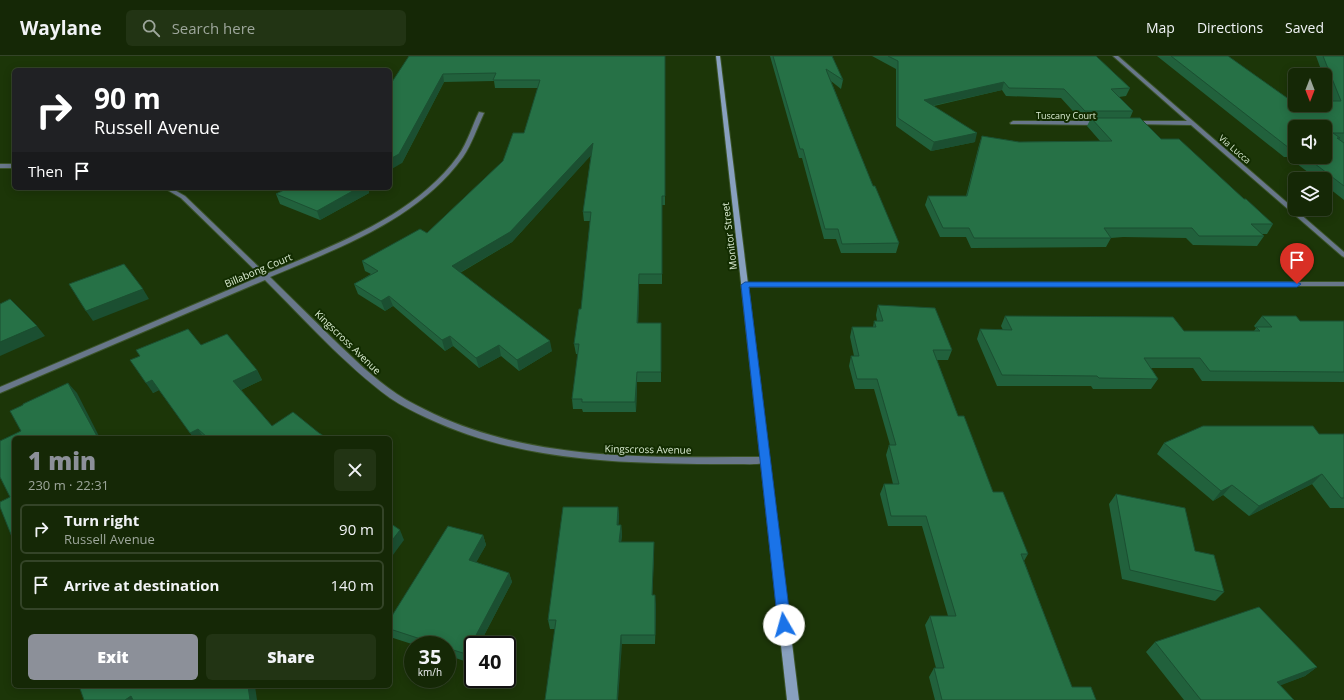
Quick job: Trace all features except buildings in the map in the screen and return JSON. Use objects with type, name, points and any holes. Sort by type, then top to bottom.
[{"type":"street","name":"Monitor Street","points":[[718,56],[793,700]]},
{"type":"street","name":"Via Lucca","points":[[1115,56],[1344,255]]},
{"type":"street","name":"Billabong Court","points":[[0,390],[340,245],[380,224],[413,203],[438,182],[457,162],[468,143],[481,113]]},
{"type":"street","name":"Tuscany Court","points":[[1013,123],[1106,123]]},
{"type":"street","points":[[1130,123],[1192,123]]},
{"type":"street","points":[[0,166],[12,166]]},
{"type":"street","name":"Kingscross Avenue","points":[[171,190],[183,197],[370,379],[408,405],[456,427],[497,441],[557,454],[622,460],[765,460]]},
{"type":"street","points":[[745,285],[1344,284]]},
{"type":"route","points":[[784,625],[745,285],[1297,284]]}]
